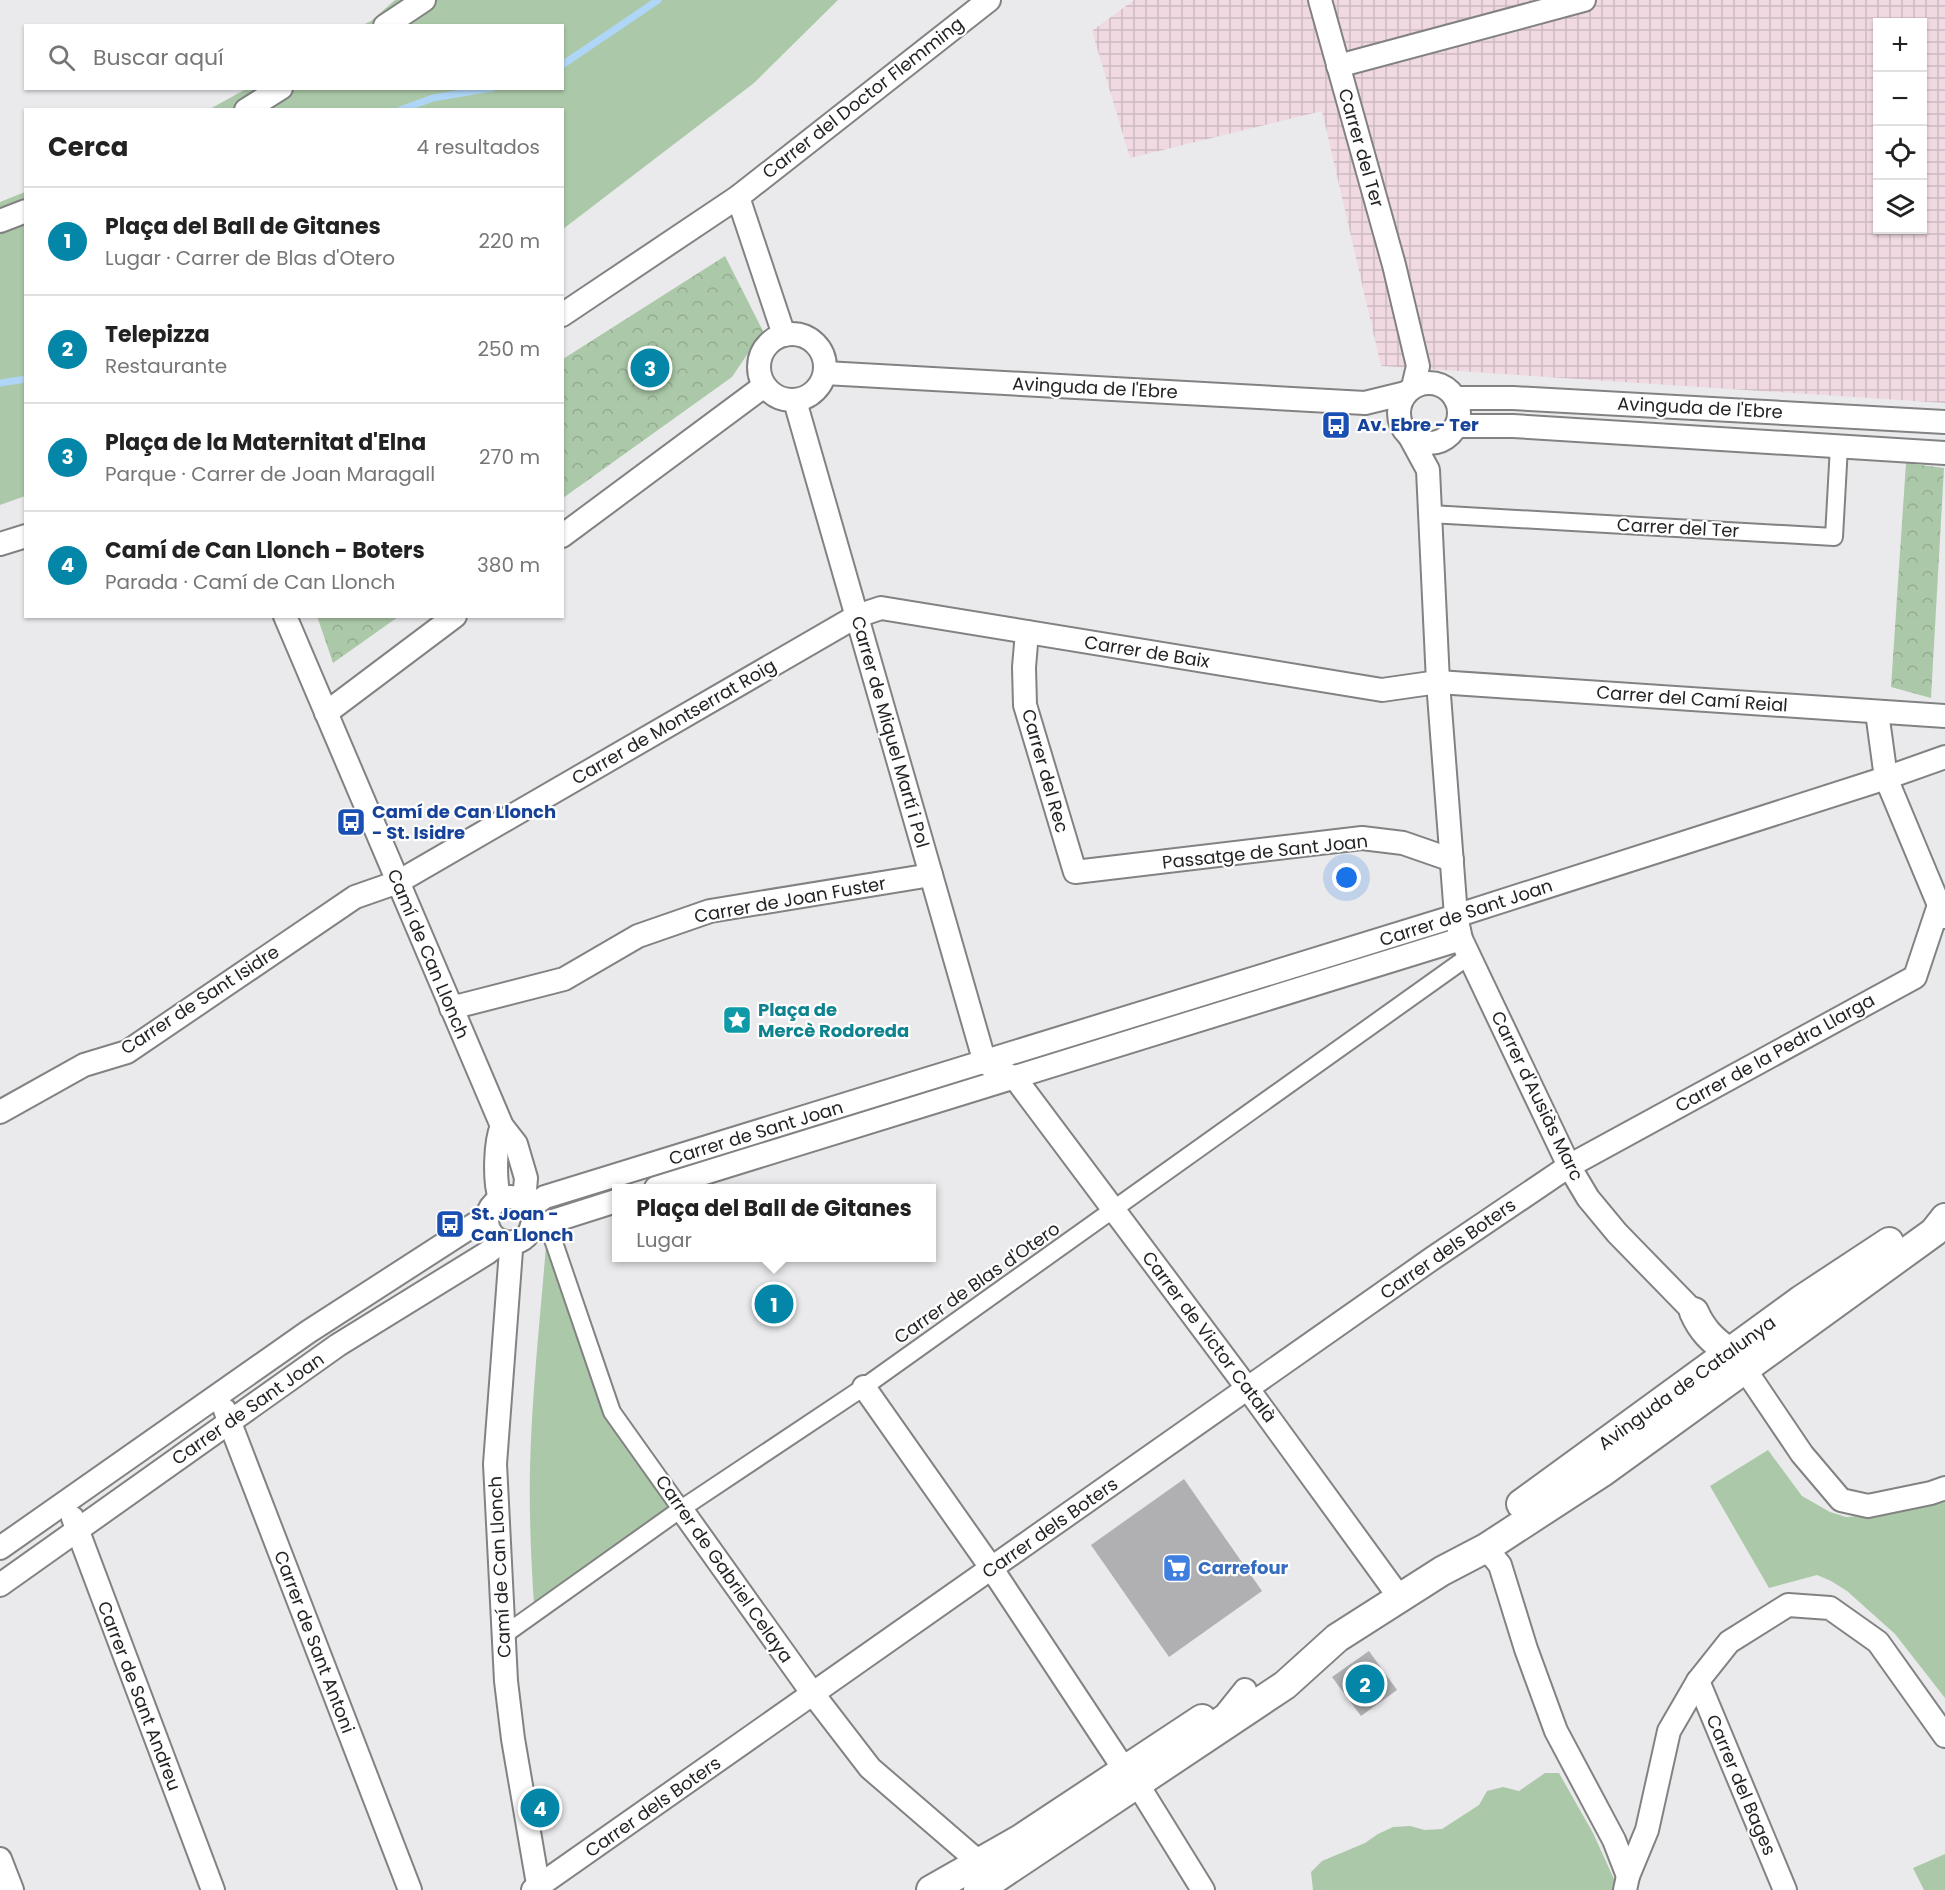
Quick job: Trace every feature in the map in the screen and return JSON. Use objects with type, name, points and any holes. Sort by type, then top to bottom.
[{"type":"street","points":[[388,24],[424,0]]},
{"type":"street","name":"Carrer del Doctor Flemming","points":[[564,314],[738,197],[988,0]]},
{"type":"street","name":"Carrer del Ter","points":[[1320,0],[1394,265],[1417,382]]},
{"type":"street","points":[[1338,66],[1584,0]]},
{"type":"street","points":[[249,108],[278,90]]},
{"type":"street","points":[[738,197],[784,335]]},
{"type":"street","points":[[0,221],[24,212]]},
{"type":"street","points":[[795,334],[811,340],[819,348],[824,358],[825,373],[818,389],[809,397],[795,401],[784,400],[772,394],[764,386],[759,372],[759,360],[771,341],[784,335],[795,334]]},
{"type":"street","name":"Avinguda de l'Ebre","points":[[825,373],[1365,403],[1417,382]]},
{"type":"street","points":[[1428,470],[1459,417],[1458,407],[1449,390],[1440,385],[1417,382],[1401,401],[1399,410],[1404,428],[1428,470],[1438,682]]},
{"type":"street","points":[[564,535],[764,386]]},
{"type":"street","name":"Avinguda de l'Ebre","points":[[1455,398],[1514,398],[1945,422]]},
{"type":"street","name":"Carrer de Miquel Martí i Pol","points":[[795,401],[985,1063]]},
{"type":"street","name":"Avinguda de l'Ebre","points":[[1365,403],[1425,442],[1434,442],[1449,433],[1513,426],[1945,453]]},
{"type":"street","name":"Carrer del Ter","points":[[1430,514],[1834,537],[1839,446]]},
{"type":"street","points":[[0,544],[24,537]]},
{"type":"street","name":"Carrer de Baix","points":[[857,616],[881,608],[1382,690],[1438,682]]},
{"type":"street","name":"Carrer de Montserrat Roig","points":[[398,882],[857,616]]},
{"type":"street","name":"Camí de Can Llonch","points":[[286,618],[502,1126],[516,1144],[526,1178],[524,1224],[511,1250],[495,1464],[506,1681],[536,1889]]},
{"type":"street","points":[[326,713],[452,618]]},
{"type":"street","name":"Carrer del Rec","points":[[1027,632],[1024,667],[1025,705],[1075,872]]},
{"type":"street","name":"Carrer del Camí Reial","points":[[1438,682],[1945,716]]},
{"type":"street","name":"Carrer d'Ausiàs Marc","points":[[1438,682],[1456,916],[1465,948],[1569,1166],[1588,1198],[1617,1233],[1697,1319]]},
{"type":"street","points":[[1876,712],[1886,778],[1942,911]]},
{"type":"street","name":"Carrer de Sant Joan","points":[[0,1585],[338,1345],[487,1253],[524,1224],[545,1197],[1456,916],[1945,757]]},
{"type":"street","name":"Passatge de Sant Joan","points":[[1075,872],[1362,838],[1403,843],[1452,860]]},
{"type":"street","name":"Carrer de Joan Fuster","points":[[451,1008],[564,979],[638,936],[710,911],[931,875]]},
{"type":"street","name":"Carrer de Sant Isidre","points":[[0,1112],[84,1065],[127,1052],[355,897],[398,882]]},
{"type":"street","name":"Carrer de la Pedra Llarga","points":[[1569,1166],[1915,977],[1942,911]]},
{"type":"street","name":"Carrer de Sant Joan","points":[[669,1184],[1015,1077],[1465,948]]},
{"type":"street","name":"Carrer de Blas d'Otero","points":[[504,1635],[681,1509],[864,1387],[1114,1210],[1465,948]]},
{"type":"street","points":[[985,1063],[1015,1077]]},
{"type":"street","name":"Carrer de Victor Català","points":[[1015,1077],[1248,1389],[1400,1598]]},
{"type":"street","points":[[501,1198],[497,1189],[497,1164],[502,1126]]},
{"type":"street","name":"Carrer dels Boters","points":[[536,1889],[1423,1265],[1569,1166]]},
{"type":"street","points":[[512,1197],[524,1224],[496,1239],[488,1229],[486,1217],[491,1206],[501,1198],[512,1197]]},
{"type":"street","name":"Carrer de Sant Joan","points":[[524,1224],[612,1202]]},
{"type":"street","name":"Avinguda de Catalunya","points":[[931,1890],[979,1877],[1131,1777],[1285,1685],[1337,1638],[1442,1571],[1486,1548],[1604,1471],[1737,1360],[1763,1328],[1844,1271],[1928,1218],[1945,1211]]},
{"type":"street","name":"Carrer de Sant Joan","points":[[0,1548],[308,1332],[486,1217]]},
{"type":"street","points":[[1582,1460],[1629,1440],[1723,1370],[1732,1366],[1751,1349],[1834,1291],[1875,1274],[1934,1232],[1945,1218]]},
{"type":"street","name":"Carrer de Gabriel Celaya","points":[[524,1224],[612,1412],[813,1694],[870,1768],[979,1877]]},
{"type":"street","points":[[1697,1319],[1727,1332],[1741,1335],[1763,1328]]},
{"type":"street","points":[[1697,1319],[1712,1341],[1737,1360],[1802,1454],[1841,1500],[1868,1506],[1945,1488]]},
{"type":"street","points":[[1651,1409],[1662,1383],[1692,1357],[1699,1343],[1697,1319]]},
{"type":"street","name":"Avinguda de Catalunya","points":[[1442,1571],[1480,1534],[1651,1409],[1737,1360]]},
{"type":"street","points":[[864,1387],[992,1569],[1131,1777],[1203,1890]]},
{"type":"street","name":"Carrer de Sant Antoni","points":[[219,1395],[410,1890]]},
{"type":"street","name":"Carrer de Sant Andreu","points":[[67,1501],[213,1890]]},
{"type":"street","points":[[1486,1548],[1500,1565],[1526,1648],[1556,1731],[1614,1840],[1626,1883]]},
{"type":"street","points":[[1626,1883],[1647,1830],[1669,1731],[1698,1681],[1729,1642],[1788,1605],[1830,1608],[1878,1642],[1945,1736]]},
{"type":"street","name":"Avinguda de Catalunya","points":[[979,1877],[1019,1840],[1079,1799],[1131,1777],[1245,1690],[1308,1650],[1337,1638]]},
{"type":"street","name":"Carrer del Bages","points":[[1698,1681],[1785,1890]]},
{"type":"street","points":[[0,1859],[12,1890]]},
{"type":"shaded area","points":[[1134,0],[1945,0],[1945,403],[1381,366],[1322,111],[1130,158],[1092,31]]},
{"type":"green space","points":[[395,0],[838,0],[754,83],[564,228],[564,108],[212,108],[244,90],[564,90],[564,24],[365,24]]},
{"type":"green space","points":[[24,192],[24,496],[0,505],[0,202]]},
{"type":"green space","points":[[725,256],[763,331],[732,377],[564,497],[564,358]]},
{"type":"green space","points":[[1906,463],[1944,468],[1931,698],[1891,687]]},
{"type":"green space","points":[[318,618],[397,618],[333,663]]},
{"type":"green space","points":[[546,1246],[604,1413],[671,1508],[534,1605],[530,1536],[530,1467],[534,1384]]},
{"type":"green space","points":[[1768,1450],[1802,1496],[1830,1512],[1846,1517],[1879,1515],[1945,1499],[1945,1698],[1895,1634],[1847,1591],[1831,1581],[1817,1575],[1769,1588],[1710,1486]]},
{"type":"green space","points":[[1545,1773],[1559,1773],[1593,1833],[1619,1890],[1313,1890],[1311,1872],[1322,1861],[1365,1843],[1393,1827],[1442,1829],[1479,1805],[1487,1791],[1503,1787],[1519,1791]]},
{"type":"green space","points":[[1945,1854],[1945,1890],[1924,1890],[1913,1868]]},
{"type":"building","name":"Carrefour","points":[[1184,1479],[1262,1591],[1169,1657],[1091,1545]]},
{"type":"building","points":[[1369,1651],[1397,1690],[1361,1716],[1332,1677]]},
{"type":"waterway","points":[[564,64],[658,0]]},
{"type":"waterway","points":[[406,108],[433,98],[480,90]]},
{"type":"waterway","points":[[0,383],[24,379]]},
{"type":"place","name":"Plaça de la Maternitat d'Elna","points":[[650,368]]},
{"type":"place","name":"Av. Ebre - Ter","points":[[1336,425]]},
{"type":"place","name":"Camí de Can Llonch - St. Isidre","points":[[351,822]]},
{"type":"place","name":"Plaça de Mercè Rodoreda","points":[[737,1020]]},
{"type":"place","name":"St. Joan - Can Llonch","points":[[450,1224]]},
{"type":"place","name":"Plaça del Ball de Gitanes","points":[[774,1304]]},
{"type":"place","name":"Carrefour","points":[[1177,1568]]},
{"type":"place","name":"Telepizza","points":[[1365,1684]]},
{"type":"place","name":"Camí de Can Llonch - Boters","points":[[540,1808]]}]
